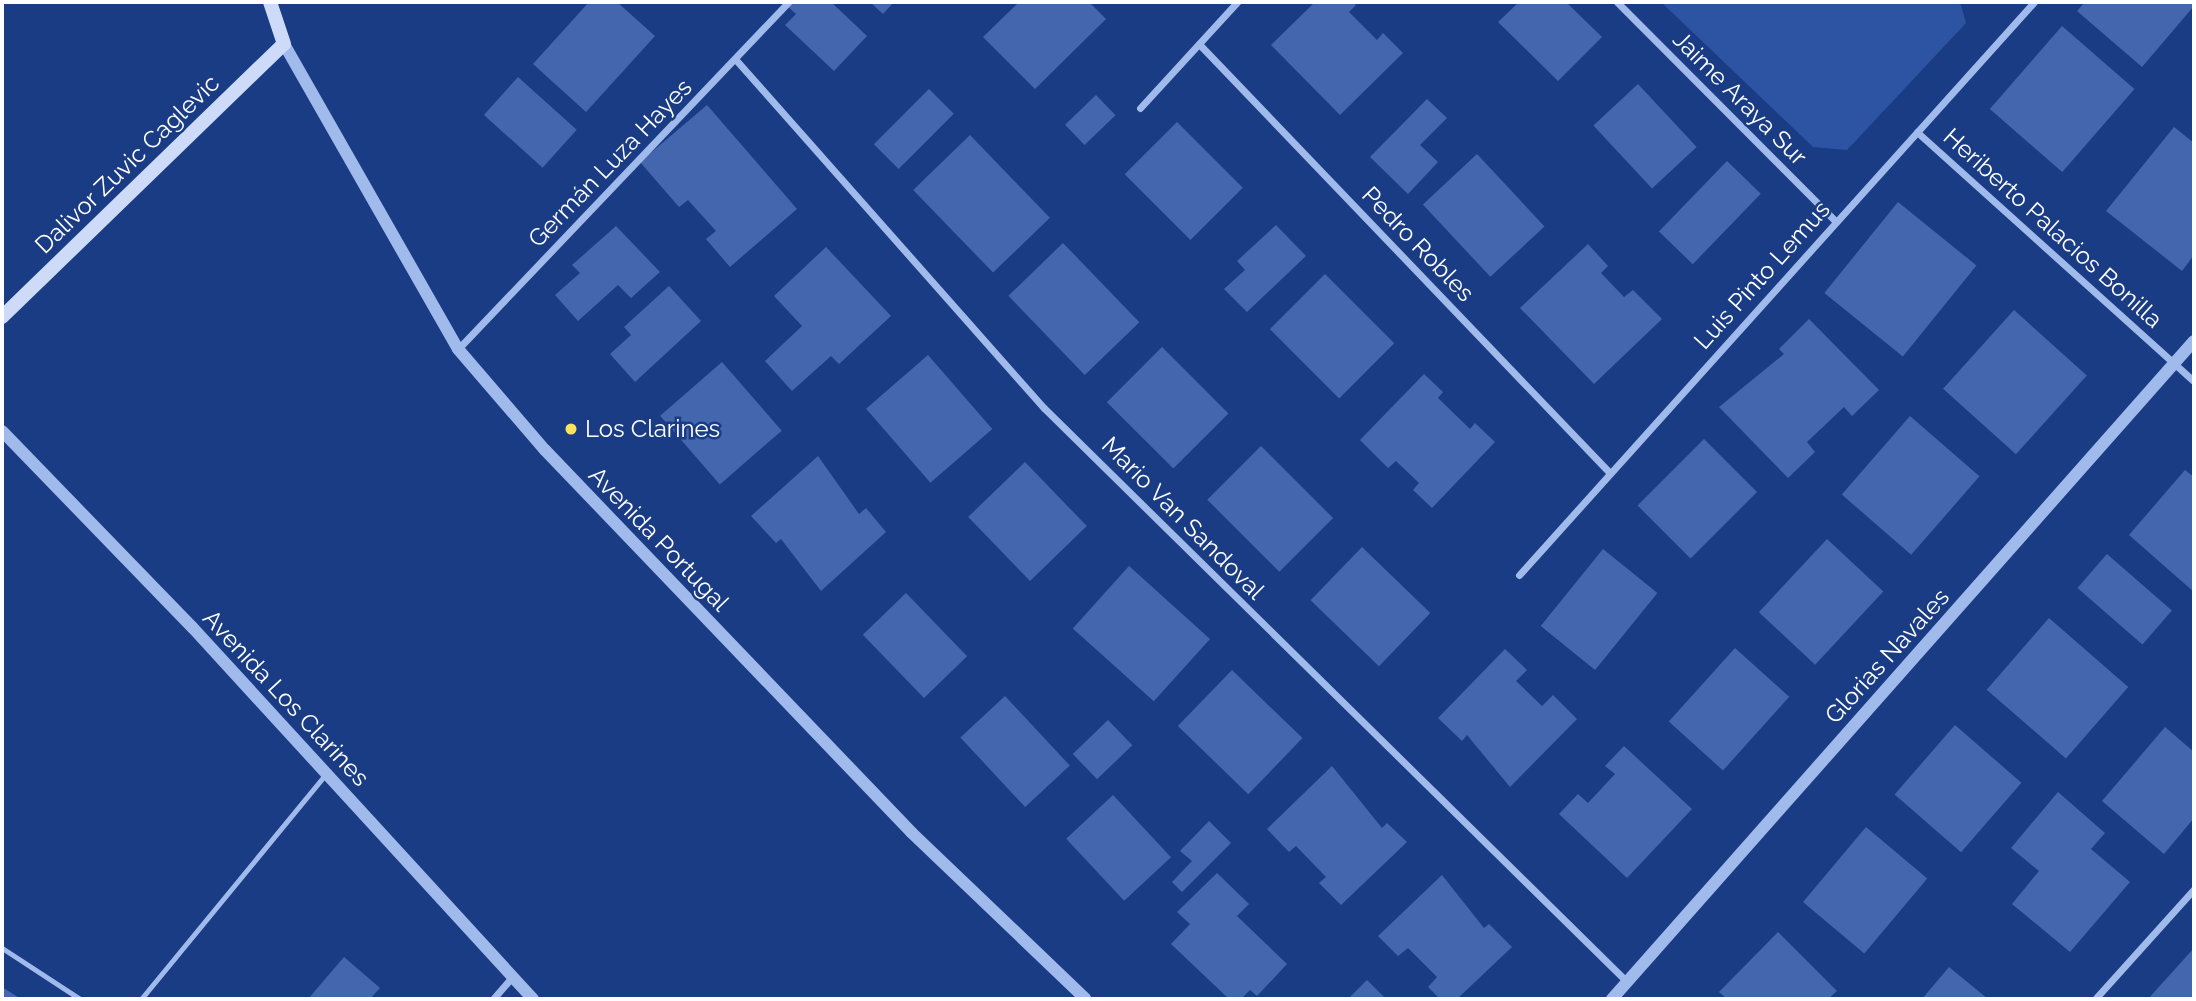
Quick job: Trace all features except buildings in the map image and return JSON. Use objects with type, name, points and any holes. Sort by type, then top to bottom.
[{"type":"main road","points":[[270,2],[284,44]]},
{"type":"main road","name":"Dalivor Zuvic Caglevic","points":[[2,317],[284,44]]},
{"type":"street","name":"Germán Luza Hayes","points":[[458,349],[736,60],[788,2]]},
{"type":"street","points":[[1140,108],[1237,2]]},
{"type":"street","name":"Jaime Araya Sur","points":[[1616,2],[1836,222]]},
{"type":"street","name":"Luis Pinto Lemus","points":[[1519,575],[2034,2]]},
{"type":"street","name":"Avenida Portugal","points":[[284,44],[458,349],[545,450],[912,833],[1086,999]]},
{"type":"street","name":"Pedro Robles","points":[[1199,44],[1609,472]]},
{"type":"street","name":"Mario Van Sandoval","points":[[736,60],[1044,408],[1627,982]]},
{"type":"street","name":"Heriberto Palacios Bonilla","points":[[1917,132],[2194,381]]},
{"type":"street","name":"Glorias Navales","points":[[1612,999],[2194,341]]},
{"type":"street","name":"Avenida Los Clarines","points":[[2,432],[327,772],[511,978],[533,999]]},
{"type":"street","points":[[2095,999],[2194,889]]},
{"type":"street","points":[[493,999],[511,978]]},
{"type":"lane","points":[[141,999],[327,772]]},
{"type":"lane","points":[[2,948],[80,999]]},
{"type":"shaded area","points":[[1661,2],[1960,2],[1966,23],[1847,150],[1813,147]]},
{"type":"place","name":"Los Clarines","points":[[571,429]]}]
